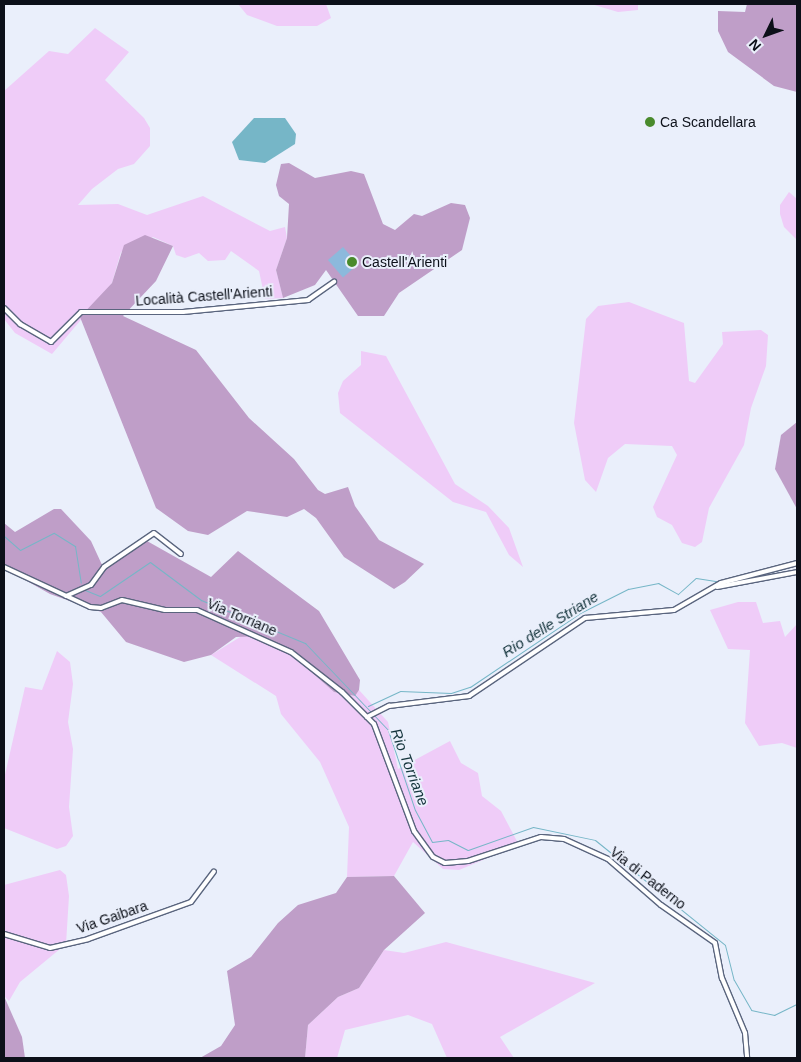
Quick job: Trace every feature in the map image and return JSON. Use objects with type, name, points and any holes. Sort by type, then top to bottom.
[{"type":"street","name":"Località Castell'Arienti","points":[[4,308],[20,324],[50,342],[81,312],[183,312],[303,300],[319,296],[334,282]]},
{"type":"street","points":[[66,596],[84,586],[104,567],[154,533],[181,554]]},
{"type":"street","points":[[369,716],[389,706],[469,696],[585,618],[674,610],[723,582],[797,563]]},
{"type":"street","name":"Via Torriane","points":[[4,567],[95,608],[122,600],[170,611],[197,610],[224,625],[259,634],[298,658],[369,716],[379,733]]},
{"type":"street","points":[[717,587],[797,572]]},
{"type":"street","name":"Via di Paderno","points":[[379,733],[403,806],[433,857],[456,864],[526,840],[564,839],[608,859],[661,905],[707,934],[715,943],[722,978],[745,1033],[747,1058]]},
{"type":"street","name":"Via Gaibara","points":[[4,934],[50,948],[88,938],[191,902],[214,872]]},
{"type":"shaded area","points":[[238,4],[326,4],[331,18],[317,26],[277,26],[247,15]]},
{"type":"shaded area","points":[[591,4],[638,4],[638,10],[618,12]]},
{"type":"shaded area","points":[[747,4],[797,4],[797,92],[774,86],[728,52],[718,31],[718,11],[745,12]]},
{"type":"shaded area","points":[[95,28],[129,52],[105,80],[144,118],[150,128],[150,146],[134,164],[118,169],[92,189],[78,205],[118,204],[147,215],[203,196],[270,231],[285,227],[287,238],[276,270],[283,298],[265,299],[259,271],[231,251],[225,260],[208,261],[199,253],[185,258],[176,255],[173,246],[153,237],[121,252],[112,283],[52,354],[15,333],[4,319],[4,91],[49,51],[68,54]]},
{"type":"shaded area","points":[[289,163],[315,178],[351,171],[364,174],[383,224],[395,230],[414,214],[422,216],[451,203],[465,205],[470,218],[462,250],[399,293],[384,316],[358,316],[326,270],[315,285],[283,298],[276,270],[287,238],[289,204],[279,196],[276,185],[281,164]]},
{"type":"shaded area","points":[[789,192],[797,199],[797,240],[784,227],[780,214],[780,205]]},
{"type":"shaded area","points":[[145,235],[173,246],[156,281],[123,316],[196,350],[249,418],[294,459],[318,490],[325,494],[348,487],[355,506],[379,540],[424,564],[405,582],[394,589],[344,557],[316,518],[304,509],[287,517],[247,511],[208,535],[188,531],[156,508],[80,317],[112,283],[124,245]]},
{"type":"shaded area","points":[[629,302],[684,323],[689,381],[695,383],[723,344],[722,332],[761,330],[768,335],[766,366],[751,408],[744,445],[709,508],[702,542],[695,547],[682,543],[672,525],[657,517],[653,507],[677,455],[672,446],[625,444],[608,458],[596,492],[585,480],[574,423],[586,319],[598,306]]},
{"type":"shaded area","points":[[361,351],[386,356],[455,484],[488,506],[509,528],[523,567],[509,555],[486,512],[453,502],[340,413],[338,393],[343,381],[361,365]]},
{"type":"shaded area","points":[[797,422],[797,509],[775,469],[781,435]]},
{"type":"shaded area","points":[[54,509],[61,509],[91,541],[103,567],[147,541],[211,577],[238,551],[319,611],[360,680],[359,690],[355,696],[334,692],[284,648],[259,636],[236,637],[211,655],[184,662],[126,642],[101,612],[50,594],[4,568],[4,523],[15,532]]},
{"type":"shaded area","points":[[738,602],[756,602],[763,623],[780,621],[785,637],[797,624],[797,748],[782,743],[759,746],[745,723],[750,650],[728,649],[710,610]]},
{"type":"shaded area","points":[[245,634],[284,648],[334,692],[354,696],[359,690],[388,722],[398,769],[450,741],[461,763],[478,773],[482,796],[501,811],[519,845],[459,870],[443,869],[413,842],[394,876],[347,877],[349,827],[320,762],[281,714],[276,696],[211,655]]},
{"type":"shaded area","points":[[57,651],[70,662],[73,684],[68,722],[73,749],[69,807],[73,836],[66,846],[57,849],[4,828],[4,779],[25,687],[42,690]]},
{"type":"shaded area","points":[[60,870],[66,875],[69,896],[66,944],[20,982],[9,1001],[4,996],[4,885]]},
{"type":"shaded area","points":[[394,876],[425,913],[384,950],[359,988],[338,997],[308,1025],[305,1058],[200,1058],[221,1046],[235,1025],[227,971],[251,957],[278,923],[298,905],[336,893],[347,877]]},
{"type":"shaded area","points":[[446,942],[595,983],[500,1037],[514,1058],[447,1058],[432,1024],[408,1015],[345,1030],[337,1058],[305,1058],[308,1025],[338,997],[359,988],[384,950],[404,953]]},
{"type":"shaded area","points":[[4,996],[22,1037],[25,1058],[4,1058]]},
{"type":"water","points":[[254,118],[285,118],[296,134],[295,144],[265,163],[239,160],[232,142]]},
{"type":"building","name":"Castell'Arienti","points":[[343,247],[358,264],[343,277],[328,260]]},
{"type":"waterway","name":"Rio Torriane","points":[[4,536],[20,550],[54,533],[75,546],[81,583]]},
{"type":"waterway","name":"Rio Torriane","points":[[85,590],[100,596],[150,562],[201,600],[305,643],[388,730],[415,810],[432,842],[448,840],[468,850],[533,827],[595,840],[725,945],[734,980],[751,1010],[774,1015],[797,1004]]},
{"type":"waterway","name":"Rio delle Striane","points":[[733,582],[797,565]]},
{"type":"waterway","name":"Rio delle Striane","points":[[368,706],[400,691],[451,693],[470,687],[580,613],[628,589],[658,583],[678,594],[696,578],[722,582]]},
{"type":"place","name":"Ca Scandellara","points":[[650,122]]},
{"type":"place","name":"Castell'Arienti","points":[[352,262]]}]
